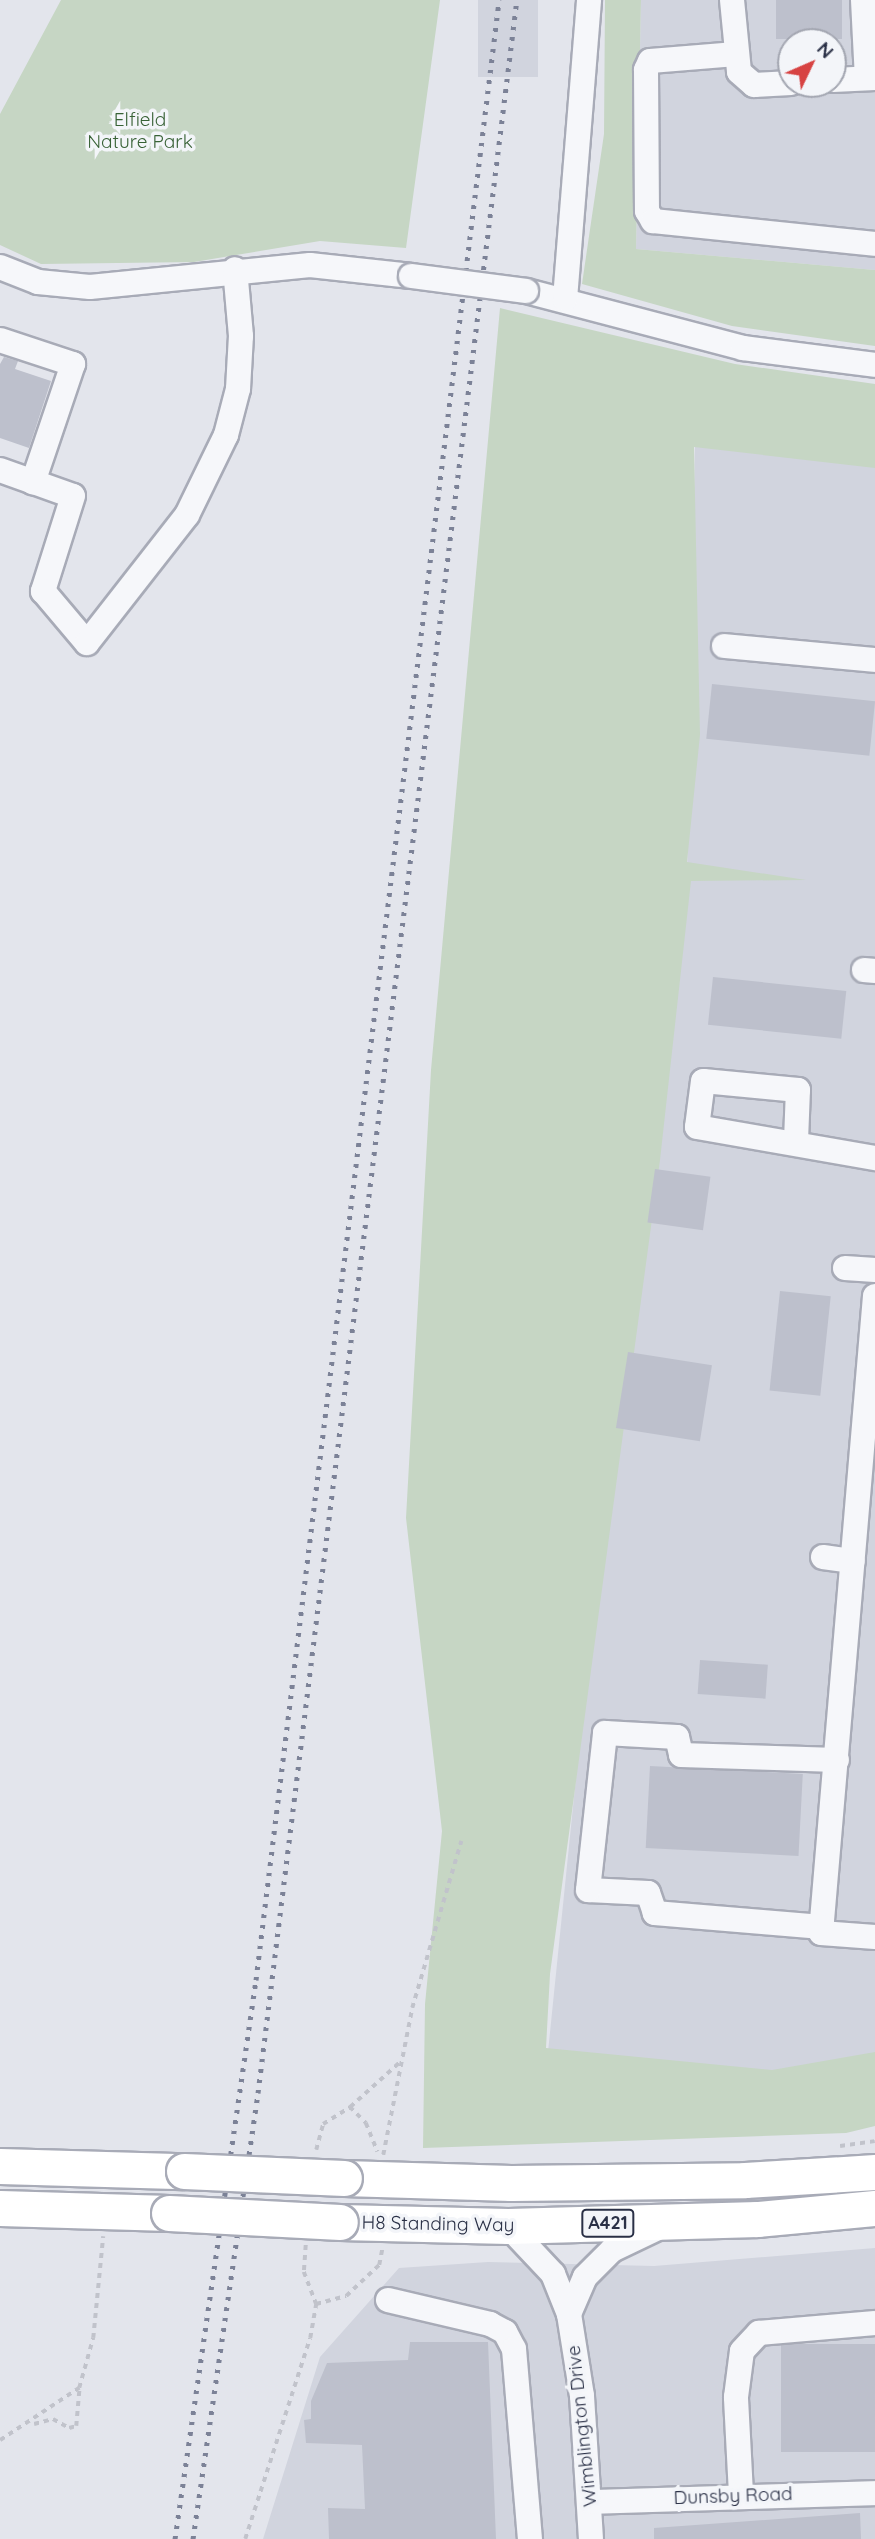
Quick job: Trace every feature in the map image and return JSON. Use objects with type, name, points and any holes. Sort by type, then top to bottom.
[{"type":"highway","name":"A421","points":[[0,2166],[512,2183],[745,2180],[875,2172]]},
{"type":"highway","name":"H8 Standing Way","points":[[0,2208],[508,2226],[674,2220],[875,2208]]},
{"type":"street","points":[[565,299],[589,0]]},
{"type":"street","points":[[733,0],[738,72],[754,85],[777,84]]},
{"type":"street","points":[[847,79],[871,78],[863,0]]},
{"type":"street","points":[[736,54],[650,61],[646,70],[647,211],[653,220],[875,244]]},
{"type":"street","points":[[0,267],[38,282],[90,287],[235,269],[310,265],[411,276],[526,291],[565,299],[743,348],[875,365]]},
{"type":"street","points":[[0,470],[74,496],[43,591],[87,643],[187,515],[226,435],[238,389],[241,336],[235,269]]},
{"type":"street","points":[[0,340],[73,364],[33,482]]},
{"type":"street","points":[[724,646],[875,660]]},
{"type":"street","points":[[796,1141],[848,1155],[875,1158]]},
{"type":"street","points":[[845,1268],[875,1270]]},
{"type":"street","points":[[875,1296],[873,1378],[861,1547],[849,1634],[821,1933],[875,1937]]},
{"type":"street","points":[[823,1557],[861,1547]]},
{"type":"street","points":[[822,1927],[656,1913],[648,1893],[588,1890],[605,1733],[677,1737],[681,1755],[836,1760]]},
{"type":"street","points":[[569,2314],[585,2277],[612,2250],[674,2220]]},
{"type":"street","name":"Wimblington Drive","points":[[508,2226],[553,2274],[569,2314],[582,2396],[591,2502],[591,2539]]},
{"type":"street","points":[[388,2300],[505,2332],[514,2349],[530,2539]]},
{"type":"street","points":[[741,2494],[736,2397],[742,2351],[758,2333],[875,2323]]},
{"type":"street","name":"Dunsby Road","points":[[591,2502],[741,2494],[875,2493]]},
{"type":"path","points":[[350,2107],[376,2141],[380,2166],[412,2008],[461,1842]]},
{"type":"path","points":[[314,2157],[323,2124],[350,2107],[402,2060]]},
{"type":"path","points":[[28,2426],[53,2419],[69,2428],[76,2426],[79,2388],[93,2338],[103,2232]]},
{"type":"path","points":[[316,2304],[346,2296],[356,2288],[379,2265],[383,2244]]},
{"type":"path","points":[[245,2539],[310,2338],[316,2304],[304,2272],[306,2249]]},
{"type":"path","points":[[0,2440],[28,2426],[79,2388]]},
{"type":"shaded area","points":[[478,0],[538,0],[538,77],[478,77]]},
{"type":"shaded area","points":[[641,0],[875,0],[875,270],[636,249]]},
{"type":"shaded area","points":[[875,409],[875,2055],[771,2072],[548,2052],[611,1434],[687,879],[695,447]]},
{"type":"shaded area","points":[[875,2248],[875,2539],[263,2539],[320,2357],[399,2268],[488,2262],[654,2266]]},
{"type":"green space","name":"Elfield Nature Park","points":[[61,0],[440,0],[406,248],[320,241],[194,262],[41,264],[0,245],[0,114]]},
{"type":"green space","points":[[605,0],[641,0],[636,249],[875,270],[875,346],[732,326],[582,284],[604,134]]},
{"type":"green space","points":[[500,308],[735,364],[875,384],[875,468],[694,447],[700,735],[687,862],[806,880],[691,881],[660,1160],[550,1974],[546,2048],[772,2070],[875,2052],[875,2126],[846,2133],[423,2148],[425,2004],[442,1831],[406,1518],[431,1070]]},
{"type":"building","points":[[776,0],[842,0],[842,28],[777,28],[776,39]]},
{"type":"building","points":[[4,357],[18,361],[15,369],[51,381],[29,448],[0,438],[0,364]]},
{"type":"building","points":[[712,684],[875,701],[869,756],[706,739]]},
{"type":"building","points":[[713,977],[846,991],[841,1039],[708,1025]]},
{"type":"building","points":[[655,1169],[710,1177],[703,1230],[647,1222]]},
{"type":"building","points":[[780,1291],[831,1296],[820,1396],[770,1390]]},
{"type":"building","points":[[628,1352],[712,1365],[700,1441],[616,1428]]},
{"type":"building","points":[[700,1660],[768,1665],[765,1699],[698,1694]]},
{"type":"building","points":[[650,1766],[803,1774],[798,1856],[646,1848]]},
{"type":"building","points":[[410,2342],[488,2342],[496,2539],[329,2539],[328,2508],[365,2509],[362,2445],[306,2443],[304,2420],[311,2419],[311,2401],[327,2363],[408,2360]]},
{"type":"building","points":[[781,2344],[875,2344],[875,2452],[781,2452]]},
{"type":"building","points":[[860,2513],[861,2539],[654,2539],[654,2528]]},
{"type":"railway","points":[[175,2539],[256,1980],[499,0]]},
{"type":"railway","points":[[193,2539],[258,2093],[517,0]]}]
